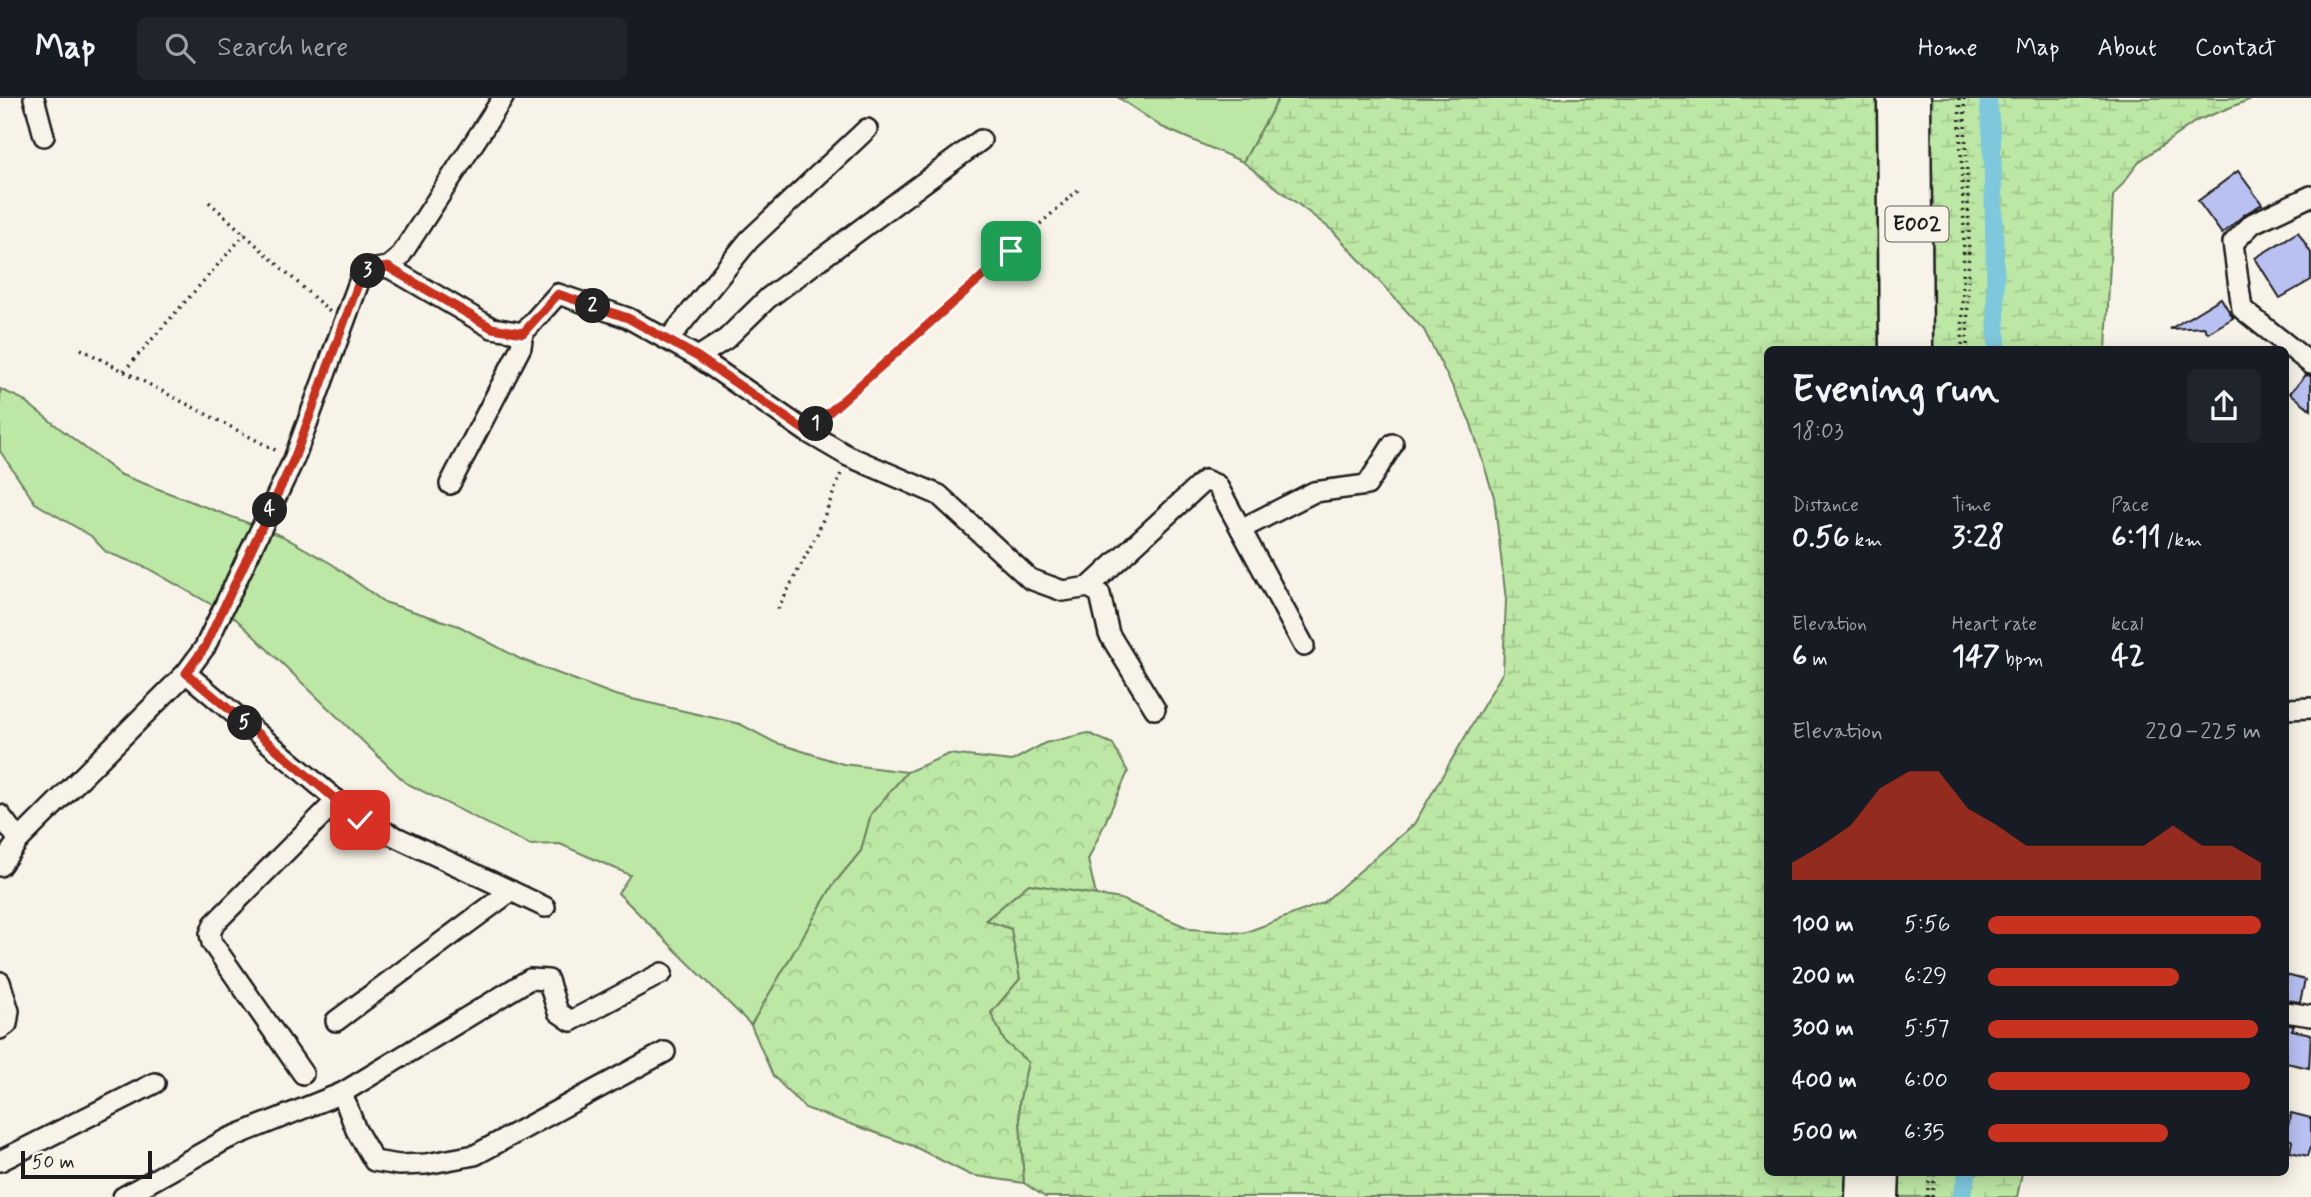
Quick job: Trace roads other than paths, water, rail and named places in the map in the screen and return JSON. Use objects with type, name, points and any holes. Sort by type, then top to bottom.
[{"type":"highway","name":"E002","points":[[1892,98],[1894,346]]},
{"type":"highway","name":"E002","points":[[1916,98],[1917,346]]},
{"type":"highway","points":[[1860,1197],[1861,1176]]},
{"type":"highway","points":[[1884,1197],[1885,1176]]},
{"type":"street","points":[[34,98],[44,136]]},
{"type":"street","points":[[0,866],[19,840],[186,673],[205,647],[294,459],[363,271],[388,267],[399,258],[503,98]]},
{"type":"street","points":[[668,340],[748,240],[867,129]]},
{"type":"street","points":[[698,357],[726,339],[768,298],[981,141]]},
{"type":"street","points":[[2288,346],[2242,309],[2233,243],[2253,222],[2311,196]]},
{"type":"street","points":[[388,267],[492,328],[523,333]]},
{"type":"street","points":[[450,484],[521,347],[523,333],[558,294],[628,318],[698,357],[807,432],[848,456],[939,495],[1030,579],[1063,591],[1089,587],[1205,480],[1217,485],[1304,646]]},
{"type":"street","points":[[2289,347],[2311,365]]},
{"type":"street","points":[[1241,529],[1314,492],[1367,485],[1393,444]]},
{"type":"street","points":[[1089,587],[1100,594],[1109,634],[1155,709]]},
{"type":"street","points":[[186,673],[360,820],[545,907]]},
{"type":"street","points":[[2289,708],[2311,708]]},
{"type":"street","points":[[303,1074],[212,943],[210,934],[214,924],[337,800]]},
{"type":"street","points":[[0,815],[19,840]]},
{"type":"street","points":[[336,1021],[511,891]]},
{"type":"street","points":[[122,1197],[227,1139],[342,1093],[530,979],[548,980],[558,1012],[571,1021],[662,973]]},
{"type":"street","points":[[0,982],[9,1011],[7,1024],[0,1029]]},
{"type":"street","points":[[2289,1012],[2311,1016]]},
{"type":"street","points":[[342,1093],[356,1130],[374,1161],[399,1165],[426,1164],[475,1156],[664,1052]]},
{"type":"street","points":[[0,1161],[155,1083]]},
{"type":"waterway","points":[[1988,98],[1992,139],[1997,346]]},
{"type":"waterway","points":[[1961,1197],[1967,1176]]}]
